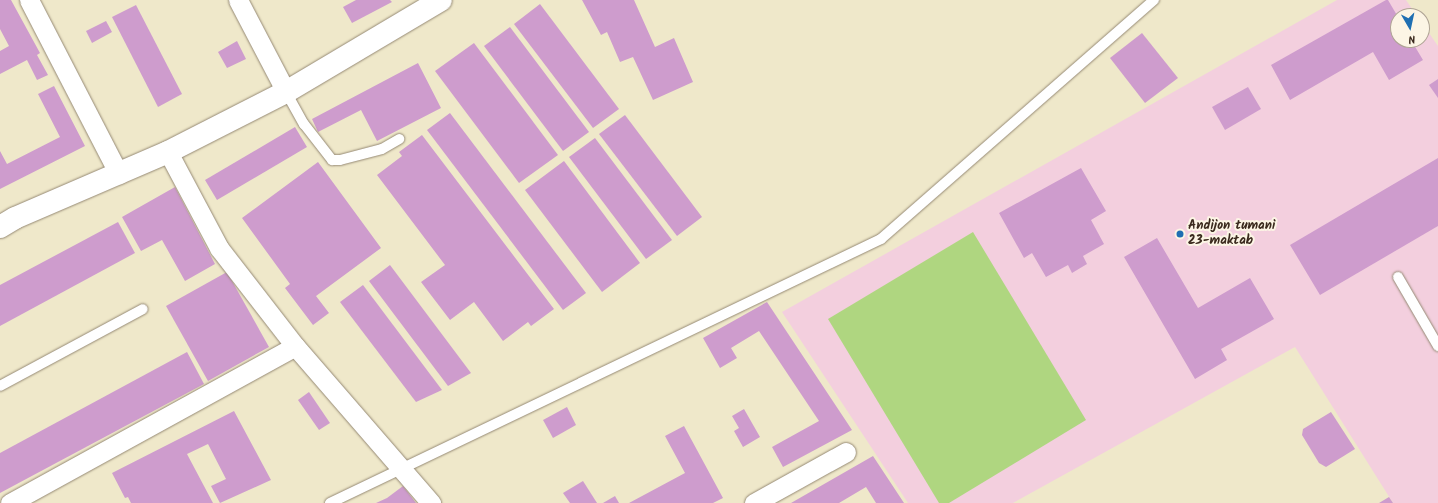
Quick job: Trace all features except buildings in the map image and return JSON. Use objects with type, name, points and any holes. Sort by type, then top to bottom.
[{"type":"street","points":[[29,0],[119,174]]},
{"type":"street","points":[[238,0],[286,92]]},
{"type":"street","points":[[0,227],[14,218],[168,152],[286,92],[441,0]]},
{"type":"street","points":[[168,152],[219,248],[295,346],[404,469],[431,503]]},
{"type":"street","points":[[10,503],[295,346]]},
{"type":"street","points":[[754,503],[846,452]]},
{"type":"lane","points":[[330,503],[404,469],[881,239],[1154,0]]},
{"type":"lane","points":[[286,92],[304,124],[332,160],[340,160],[382,149],[399,139]]},
{"type":"lane","points":[[1398,277],[1438,346]]},
{"type":"lane","points":[[0,386],[143,309]]},
{"type":"shaded area","name":"Andijon tumani 23-maktab","points":[[1337,0],[1406,0],[1412,8],[1390,8],[1390,48],[1430,48],[1430,34],[1438,46],[1438,503],[1393,503],[1295,347],[1013,503],[908,503],[782,312]]},
{"type":"green space","points":[[973,232],[1086,420],[949,503],[939,503],[828,319]]},
{"type":"place","name":"Andijon tumani 23-maktab","points":[[1180,234]]}]
